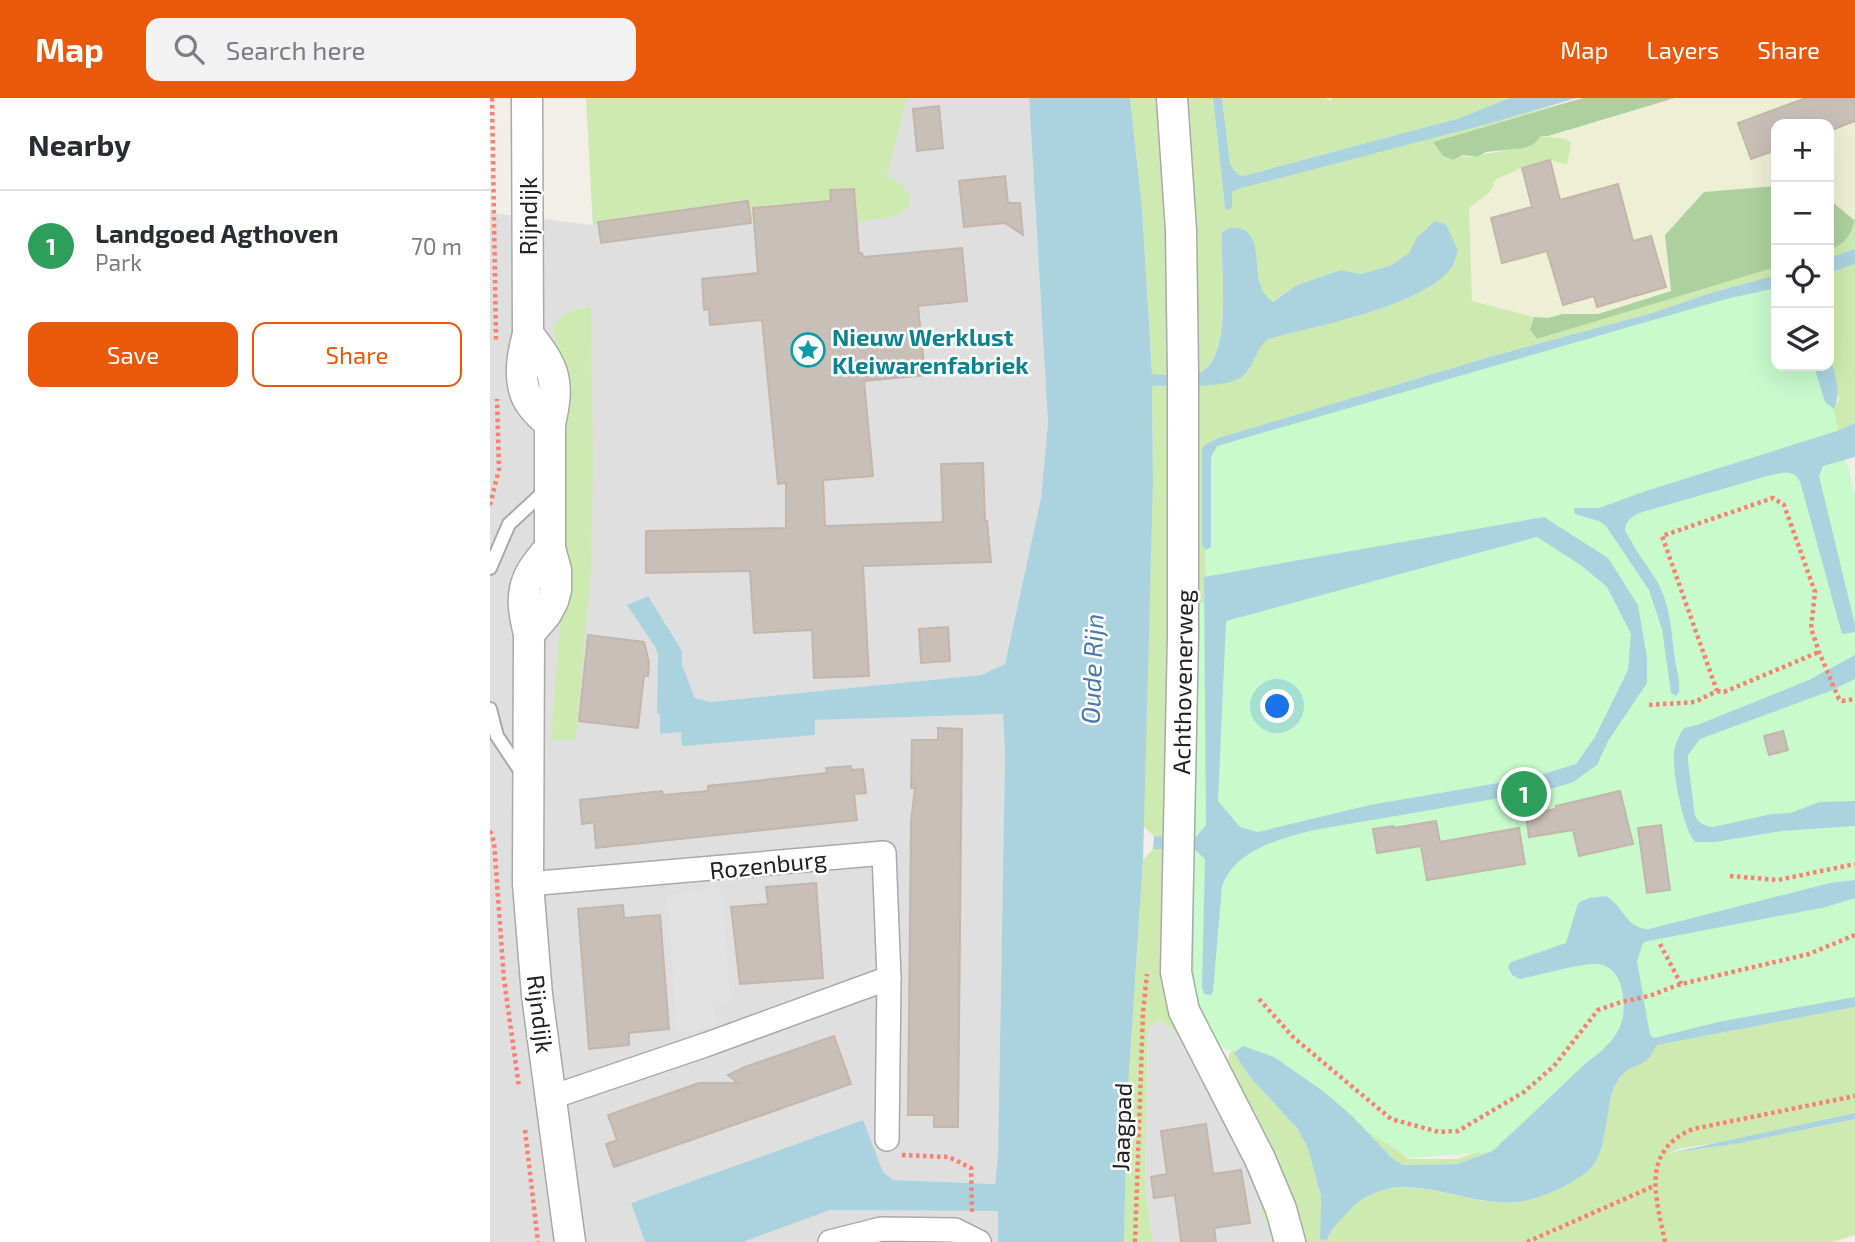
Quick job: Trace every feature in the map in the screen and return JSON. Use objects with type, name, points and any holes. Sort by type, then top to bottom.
[{"type":"street","name":"Rijndijk","points":[[527,98],[528,334],[522,355],[524,389],[530,404],[550,424],[550,548],[556,570],[553,601],[529,634],[528,884],[537,995],[570,1242]]},
{"type":"street","name":"Achthovenerweg","points":[[1172,98],[1181,230],[1182,380],[1180,814],[1175,972],[1184,1011],[1260,1159],[1281,1209],[1290,1242]]},
{"type":"street","name":"Rozenburg","points":[[528,884],[884,853],[889,978],[887,1139]]},
{"type":"street","points":[[552,1097],[889,978]]},
{"type":"street","points":[[830,1242],[857,1238],[881,1229],[955,1230],[979,1242]]},
{"type":"lane","points":[[490,568],[509,524],[552,485]]},
{"type":"lane","points":[[490,709],[497,736],[529,784]]},
{"type":"path","name":"Rijndijk","points":[[492,98],[496,349]]},
{"type":"path","points":[[490,505],[499,470],[497,389]]},
{"type":"path","points":[[1717,691],[1662,536],[1773,498],[1784,505],[1815,592],[1811,628],[1819,652],[1842,701],[1855,699]]},
{"type":"path","points":[[1649,705],[1695,702],[1819,652]]},
{"type":"path","points":[[1730,876],[1777,880],[1855,864]]},
{"type":"path","points":[[1259,999],[1294,1038],[1391,1119],[1439,1132],[1458,1131],[1524,1092],[1554,1066],[1598,1010],[1650,996],[1681,984],[1810,954],[1855,935]]},
{"type":"path","points":[[1660,944],[1681,984]]},
{"type":"path","name":"Jaagpad","points":[[1135,1242],[1143,1012]]},
{"type":"path","points":[[1665,1242],[1654,1186],[1662,1152],[1677,1136],[1693,1129],[1855,1096]]},
{"type":"path","points":[[524,1121],[538,1242]]},
{"type":"path","points":[[887,1139],[891,1154],[948,1157],[971,1168],[972,1215]]},
{"type":"path","points":[[1527,1242],[1654,1186]]},
{"type":"shaded area","points":[[586,98],[1029,98],[1048,423],[1041,498],[1005,664],[981,675],[710,702],[695,698],[682,665],[682,651],[656,648],[657,713],[660,713],[661,734],[681,732],[815,735],[815,720],[1003,714],[1005,754],[998,1156],[995,1184],[893,1180],[883,1172],[863,1120],[631,1203],[645,1242],[490,1242],[490,213],[593,225]]},
{"type":"shaded area","points":[[707,887],[721,887],[731,1001],[715,1004],[716,1027],[677,1032],[667,895],[706,891]]},
{"type":"shaded area","points":[[1160,1019],[1175,1032],[1246,1163],[1272,1242],[1153,1242],[1145,1190],[1148,1027]]},
{"type":"shaded area","points":[[830,1210],[998,1211],[998,1242],[743,1242]]},
{"type":"green space","points":[[586,98],[907,98],[887,176],[899,183],[909,194],[909,207],[897,216],[830,227],[828,201],[753,208],[754,220],[751,220],[748,201],[598,221],[598,224],[593,225]]},
{"type":"green space","points":[[1130,98],[1213,98],[1225,208],[1229,210],[1232,208],[1232,192],[1238,189],[1583,98],[1433,142],[1443,156],[1453,160],[1521,148],[1541,136],[1566,139],[1571,143],[1567,165],[1550,160],[1496,179],[1490,192],[1469,208],[1472,301],[1534,317],[1530,330],[1537,339],[1771,269],[1771,276],[1652,313],[1493,356],[1218,438],[1202,449],[1202,546],[1206,550],[1211,547],[1211,457],[1217,446],[1756,292],[1771,289],[1771,371],[1816,371],[1825,402],[1834,409],[1839,399],[1833,371],[1834,271],[1855,264],[1855,423],[1599,508],[1574,508],[1573,512],[1606,526],[1649,590],[1662,629],[1671,693],[1676,696],[1679,682],[1666,601],[1657,581],[1625,530],[1627,522],[1642,512],[1771,475],[1787,471],[1799,477],[1842,634],[1855,631],[1855,655],[1809,680],[1684,728],[1674,752],[1674,769],[1683,815],[1695,842],[1715,842],[1782,831],[1855,826],[1855,880],[1830,883],[1649,929],[1635,925],[1606,896],[1589,898],[1578,903],[1566,943],[1511,962],[1508,968],[1512,975],[1520,979],[1583,965],[1599,964],[1607,967],[1616,975],[1621,986],[1624,1011],[1619,1030],[1606,1046],[1493,1151],[1457,1164],[1402,1165],[1323,1091],[1274,1057],[1243,1046],[1234,1053],[1250,1077],[1297,1128],[1307,1146],[1321,1196],[1320,1239],[1327,1241],[1348,1211],[1369,1196],[1390,1189],[1413,1188],[1505,1203],[1528,1200],[1555,1191],[1584,1174],[1596,1161],[1616,1084],[1624,1073],[1649,1057],[1657,1045],[1855,1007],[1855,1113],[1740,1139],[1678,1149],[1670,1153],[1735,1144],[1855,1119],[1855,1235],[1831,1242],[1272,1242],[1246,1162],[1175,1032],[1160,1019],[1148,1028],[1145,1190],[1153,1242],[1124,1242],[1127,1104],[1143,860],[1153,849],[1195,849],[1205,859],[1202,987],[1204,994],[1210,995],[1222,886],[1229,873],[1248,854],[1287,837],[1314,830],[1547,790],[1573,782],[1597,765],[1608,741],[1647,683],[1647,658],[1638,605],[1608,558],[1544,517],[1204,577],[1206,826],[1196,837],[1154,836],[1143,826],[1153,482],[1152,385],[1200,386],[1237,379],[1248,371],[1268,339],[1365,314],[1414,295],[1435,283],[1450,270],[1458,250],[1446,224],[1435,221],[1417,237],[1409,253],[1392,265],[1361,274],[1341,270],[1297,285],[1272,302],[1261,286],[1251,236],[1238,228],[1228,229],[1222,232],[1223,310],[1216,352],[1208,366],[1195,374],[1152,374],[1142,207]],"holes":[[[1784,482],[1795,487],[1842,649],[1689,719],[1680,707],[1687,693],[1688,675],[1681,608],[1635,533],[1642,521]],[[1630,717],[1666,721],[1670,784],[1675,804],[1688,841],[1697,848],[1709,847],[1718,906],[1648,924],[1634,895],[1631,896],[1615,882],[1599,882],[1578,889],[1571,895],[1564,913],[1559,940],[1511,956],[1490,914],[1487,879],[1424,884],[1418,850],[1374,858],[1370,826],[1559,790],[1588,778],[1599,769]],[[1619,990],[1622,1013],[1617,1028],[1486,1149],[1457,1159],[1409,1159],[1281,1057],[1264,1048],[1251,1048],[1245,1043],[1230,1053],[1226,1065],[1210,1032],[1213,1028],[1261,1024],[1402,1128],[1422,1139],[1441,1140],[1491,1121],[1543,1084],[1585,1046],[1598,1030],[1612,991]]]},
{"type":"green space","points":[[1222,98],[1325,98],[1331,101],[1333,98],[1512,98],[1460,118],[1243,176],[1237,174],[1230,164]]},
{"type":"green space","points":[[1583,98],[1675,98],[1541,136],[1534,144],[1524,148],[1486,152],[1477,157],[1463,155],[1453,160],[1443,156],[1433,142]]},
{"type":"green space","points":[[1675,98],[1855,98],[1855,221],[1834,203],[1834,119],[1771,119],[1771,186],[1704,192],[1665,235],[1671,291],[1598,314],[1563,314],[1548,318],[1472,301],[1469,208],[1490,192],[1496,179],[1550,160],[1566,139],[1548,136]]},
{"type":"green space","points":[[1771,186],[1771,269],[1537,339],[1530,330],[1534,317],[1598,314],[1671,291],[1665,235],[1704,192]]},
{"type":"green space","points":[[1834,203],[1855,221],[1846,239],[1834,248]]},
{"type":"green space","points":[[1855,223],[1855,249],[1834,256],[1834,248],[1845,240]]},
{"type":"green space","points":[[1771,281],[1771,371],[1823,371],[1855,495],[1855,998],[1603,1050],[1490,1152],[1410,1158],[1237,1052],[1211,1046],[1194,984],[1193,604],[1206,602],[1205,446]]},
{"type":"green space","points":[[591,307],[591,571],[576,736],[575,740],[551,740],[563,583],[562,381],[553,327],[569,312]]},
{"type":"water","name":"Oude Rijn","points":[[1029,98],[1130,98],[1142,207],[1152,374],[1196,374],[1208,366],[1217,351],[1223,310],[1222,232],[1228,229],[1238,228],[1251,236],[1261,286],[1273,302],[1297,285],[1341,270],[1361,274],[1392,265],[1409,253],[1417,237],[1435,221],[1446,224],[1458,250],[1456,258],[1450,270],[1435,283],[1391,305],[1268,339],[1248,371],[1237,380],[1214,385],[1152,386],[1153,482],[1143,860],[1127,1104],[1124,1242],[998,1242],[998,1211],[830,1210],[743,1242],[645,1242],[631,1203],[863,1120],[883,1172],[893,1180],[995,1184],[998,1156],[1005,754],[1003,714],[815,720],[815,735],[682,746],[681,732],[660,734],[656,648],[627,605],[648,596],[682,651],[682,665],[695,698],[710,702],[981,675],[1005,664],[1041,498],[1048,423]]},
{"type":"water","points":[[1213,98],[1222,98],[1230,164],[1237,174],[1243,176],[1460,118],[1510,98],[1577,98],[1238,189],[1232,192],[1232,208],[1229,210],[1225,208]]},
{"type":"water","points":[[1855,249],[1855,264],[1834,271],[1834,256]]},
{"type":"water","points":[[1771,276],[1771,289],[1726,299],[1217,446],[1211,457],[1211,547],[1206,550],[1202,546],[1202,449],[1218,438],[1493,356],[1652,313]]},
{"type":"water","points":[[1834,370],[1837,402],[1834,409],[1825,402],[1816,371]]},
{"type":"water","points":[[1855,423],[1855,457],[1823,466],[1819,476],[1855,632],[1842,634],[1801,485],[1793,474],[1771,475],[1646,511],[1627,522],[1625,530],[1657,581],[1668,612],[1679,685],[1676,696],[1671,693],[1662,629],[1649,590],[1606,526],[1599,521],[1575,514],[1574,508],[1599,508]]},
{"type":"water","points":[[1544,517],[1608,558],[1638,605],[1647,658],[1647,683],[1608,741],[1597,765],[1573,782],[1547,790],[1314,830],[1287,837],[1248,854],[1229,873],[1222,886],[1213,991],[1211,995],[1204,994],[1205,859],[1194,849],[1153,849],[1154,836],[1196,837],[1206,825],[1204,577]],"holes":[[[1537,537],[1582,566],[1607,587],[1631,634],[1628,670],[1595,737],[1576,764],[1534,777],[1370,805],[1258,832],[1240,827],[1218,801],[1226,621]]]},
{"type":"water","points":[[1855,655],[1855,679],[1830,691],[1700,739],[1688,755],[1688,761],[1695,816],[1705,825],[1713,827],[1772,814],[1790,813],[1820,802],[1855,801],[1855,826],[1782,831],[1715,842],[1695,842],[1683,815],[1674,769],[1675,748],[1684,728],[1809,680]]},
{"type":"water","points":[[1855,880],[1855,898],[1826,907],[1643,943],[1637,961],[1650,1035],[1654,1038],[1718,1022],[1855,997],[1855,1007],[1657,1045],[1648,1059],[1624,1073],[1616,1084],[1602,1146],[1591,1168],[1565,1186],[1536,1198],[1504,1202],[1410,1187],[1388,1189],[1366,1197],[1337,1224],[1327,1241],[1320,1239],[1321,1196],[1307,1146],[1297,1128],[1250,1077],[1234,1053],[1243,1046],[1274,1057],[1323,1091],[1352,1116],[1392,1158],[1403,1165],[1457,1164],[1493,1151],[1606,1046],[1619,1030],[1624,1010],[1621,986],[1618,978],[1607,967],[1599,964],[1583,965],[1520,979],[1512,975],[1508,967],[1511,962],[1566,943],[1578,903],[1589,898],[1606,896],[1635,925],[1649,929],[1830,883]]},
{"type":"water","points":[[1855,1113],[1855,1119],[1735,1144],[1670,1153]]},
{"type":"building","points":[[1806,98],[1855,98],[1855,121],[1834,129],[1834,119],[1771,119],[1771,152],[1751,159],[1738,123]]},
{"type":"building","points":[[939,106],[943,148],[917,151],[913,109]]},
{"type":"building","points":[[1550,160],[1560,200],[1618,184],[1633,241],[1651,236],[1666,287],[1597,307],[1594,296],[1563,305],[1547,251],[1502,263],[1491,218],[1532,207],[1522,168]]},
{"type":"building","points":[[1005,176],[1008,203],[1020,203],[1023,235],[1005,223],[964,227],[959,181]]},
{"type":"building","points":[[854,189],[859,253],[862,253],[863,257],[962,248],[967,301],[918,306],[925,375],[864,381],[873,476],[823,480],[825,526],[943,522],[941,464],[983,463],[985,521],[991,562],[863,566],[869,676],[814,678],[812,630],[754,633],[750,571],[646,573],[646,531],[786,528],[786,483],[778,484],[762,320],[710,325],[709,309],[704,310],[702,279],[758,273],[753,208],[831,201],[830,190]]},
{"type":"building","points":[[748,201],[751,223],[601,243],[598,222]]},
{"type":"building","points":[[948,627],[950,661],[921,663],[919,629]]},
{"type":"building","points":[[588,635],[644,642],[649,662],[648,676],[644,676],[638,728],[579,721]]},
{"type":"building","points":[[938,728],[962,729],[958,1127],[934,1127],[934,1115],[908,1115],[911,822],[915,788],[911,788],[912,740],[938,740]]},
{"type":"building","points":[[1783,731],[1788,750],[1769,755],[1764,736]]},
{"type":"building","points":[[851,766],[852,770],[863,769],[866,793],[854,794],[857,820],[596,848],[594,822],[582,824],[580,800],[662,791],[663,795],[708,791],[708,786],[827,773],[826,768]]},
{"type":"building","points":[[1620,791],[1633,844],[1579,856],[1573,830],[1529,837],[1526,814],[1556,809],[1556,806]]},
{"type":"building","points":[[1436,821],[1440,842],[1519,828],[1525,864],[1427,880],[1421,846],[1377,853],[1373,829]]},
{"type":"building","points":[[1661,825],[1670,890],[1647,893],[1638,828]]},
{"type":"building","points":[[816,883],[823,978],[740,984],[731,907],[768,904],[766,887]]},
{"type":"building","points":[[623,905],[624,918],[660,915],[669,1029],[629,1033],[629,1045],[589,1049],[578,909]]},
{"type":"building","points":[[834,1036],[851,1084],[614,1167],[606,1144],[617,1140],[608,1115],[699,1083],[738,1083],[728,1075]]},
{"type":"building","points":[[1206,1124],[1213,1174],[1241,1170],[1250,1223],[1214,1228],[1216,1242],[1181,1242],[1175,1195],[1154,1198],[1151,1177],[1167,1174],[1161,1131]]},
{"type":"place","name":"Nieuw Werklust Kleiwarenfabriek","points":[[808,350]]},
{"type":"place","name":"Landgoed Agthoven","points":[[1524,794]]}]
